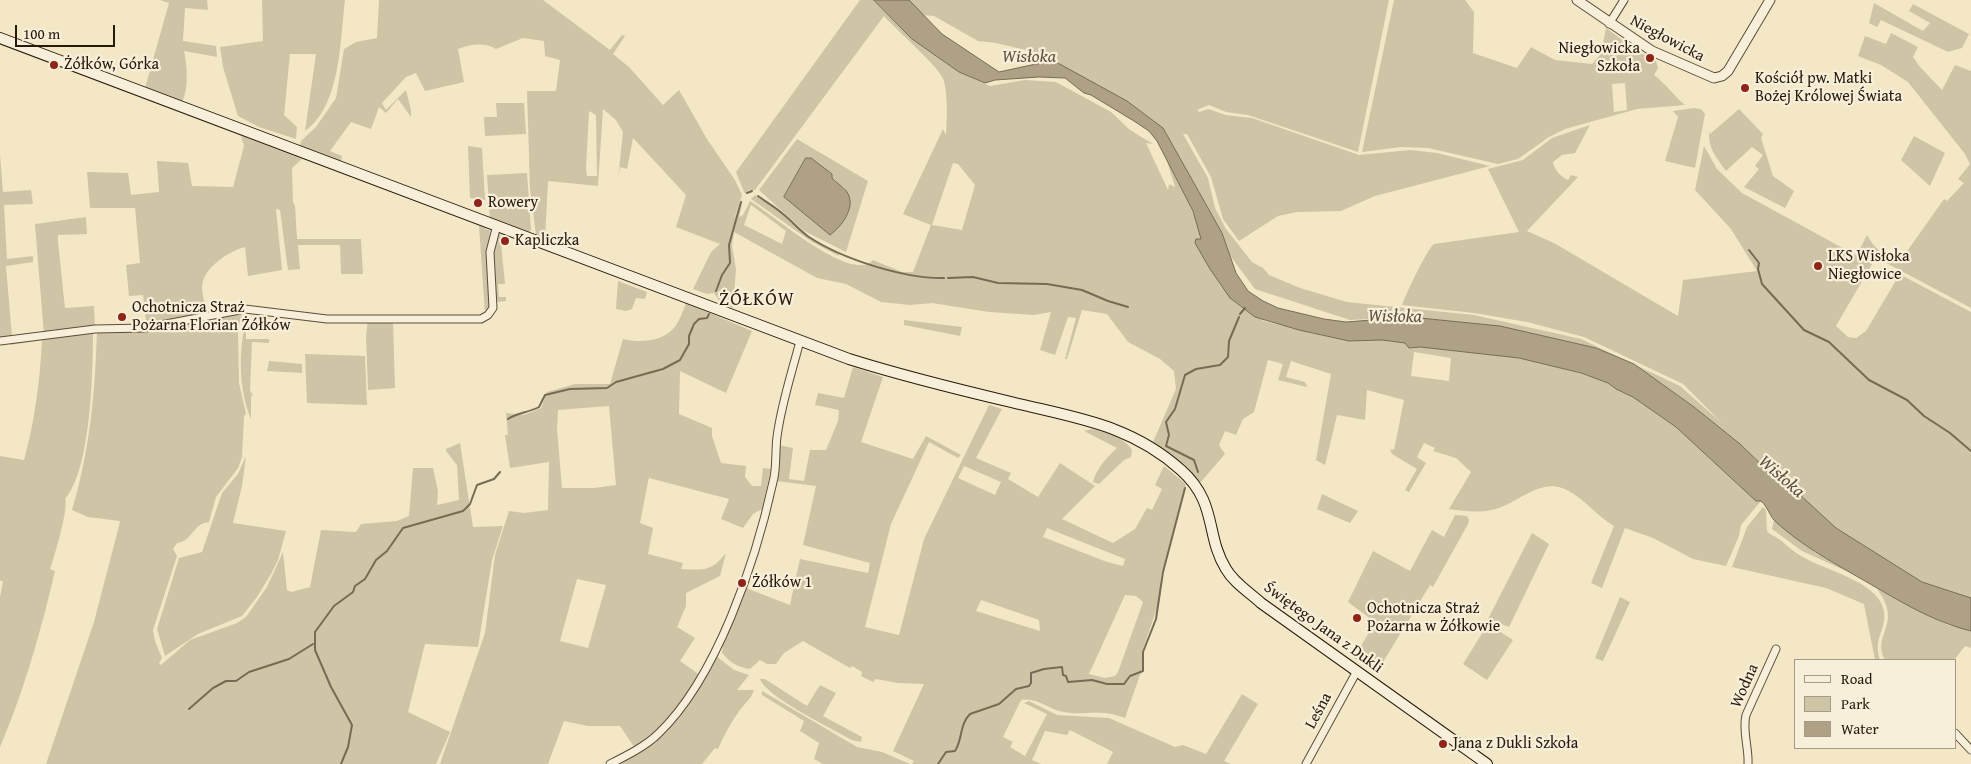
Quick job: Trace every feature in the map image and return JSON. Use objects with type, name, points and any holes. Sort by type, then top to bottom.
[{"type":"main road","name":"Świętego Jana z Dukli","points":[[0,38],[800,341],[889,372],[1116,428],[1153,450],[1188,478],[1202,496],[1225,568],[1236,582],[1261,603],[1487,764]]},
{"type":"street","name":"Niegłowicka","points":[[1577,0],[1609,24],[1652,51],[1707,76],[1718,78],[1728,71],[1770,0]]},
{"type":"street","points":[[1609,24],[1624,0]]},
{"type":"street","points":[[0,341],[96,328],[145,328],[219,312],[245,309],[327,319],[481,319],[491,312],[494,304],[490,252],[496,225]]},
{"type":"street","points":[[610,764],[658,734],[684,702],[717,651],[744,588],[774,480],[777,436],[800,341]]},
{"type":"street","name":"Wodna","points":[[1748,764],[1749,751],[1744,725],[1746,715],[1776,649]]},
{"type":"street","name":"Leśna","points":[[1306,764],[1357,671]]},
{"type":"street","points":[[1956,734],[1971,750]]},
{"type":"green space","points":[[160,0],[207,0],[208,10],[185,8],[183,41],[216,46],[217,57],[184,51],[187,70],[182,102],[145,88],[169,3]]},
{"type":"green space","points":[[262,0],[345,0],[340,52],[332,89],[326,106],[317,120],[305,131],[316,54],[290,54],[284,115],[297,127],[296,139],[259,127],[238,116],[223,67],[220,47],[263,41]]},
{"type":"green space","points":[[379,0],[543,0],[610,50],[622,35],[625,36],[613,54],[629,67],[663,105],[679,90],[707,139],[735,180],[742,195],[734,220],[743,199],[739,217],[743,215],[750,201],[793,232],[848,263],[863,265],[873,260],[902,272],[913,272],[931,225],[903,214],[943,129],[946,135],[946,94],[944,81],[935,67],[884,16],[755,190],[749,190],[745,194],[736,172],[860,0],[874,0],[912,39],[959,72],[990,86],[1025,80],[1056,82],[1111,112],[1130,130],[1153,144],[1146,143],[1168,190],[1169,184],[1175,187],[1166,158],[1193,211],[1210,269],[1221,286],[1239,306],[1264,321],[1349,341],[1382,340],[1405,343],[1409,348],[1420,347],[1519,358],[1579,373],[1608,383],[1633,397],[1676,427],[1756,501],[1761,501],[1741,525],[1739,536],[1726,566],[1693,559],[1653,538],[1625,528],[1602,588],[1591,583],[1614,526],[1569,491],[1553,486],[1544,487],[1500,508],[1475,512],[1449,509],[1471,472],[1456,458],[1433,451],[1435,448],[1424,443],[1417,457],[1426,463],[1409,492],[1405,490],[1417,469],[1392,454],[1390,449],[1394,450],[1404,400],[1367,390],[1365,420],[1337,415],[1325,465],[1316,460],[1331,374],[1291,361],[1286,377],[1305,382],[1307,387],[1278,380],[1283,364],[1268,360],[1254,412],[1243,419],[1236,435],[1225,431],[1219,445],[1225,454],[1200,483],[1184,464],[1150,449],[1176,389],[1174,371],[1160,359],[1128,342],[1107,314],[1082,310],[1067,359],[1065,359],[1076,318],[1068,317],[1055,355],[1040,350],[1051,312],[1034,315],[989,312],[932,303],[910,305],[881,302],[846,284],[817,278],[734,232],[732,246],[736,269],[733,308],[720,302],[714,293],[707,294],[693,289],[711,252],[720,244],[676,227],[686,195],[633,138],[627,169],[620,167],[618,179],[623,132],[616,120],[603,109],[598,186],[548,181],[545,239],[536,235],[530,188],[527,91],[556,91],[560,60],[545,56],[544,41],[523,38],[496,49],[487,45],[477,44],[458,49],[464,82],[425,91],[416,73],[406,77],[382,103],[386,110],[406,90],[411,117],[398,99],[386,113],[379,107],[371,129],[351,122],[330,151],[342,156],[341,162],[300,146],[301,141],[316,127],[336,98],[344,49],[356,42],[377,38]],"holes":[[[589,111],[596,115],[597,176],[587,176]],[[953,163],[958,164],[975,185],[962,230],[932,225]],[[751,205],[786,231],[782,244],[744,225]],[[1414,352],[1451,358],[1449,381],[1411,376]]]},
{"type":"green space","points":[[909,0],[1389,0],[1358,152],[1248,115],[1226,112],[1209,105],[1197,110],[1199,112],[1208,109],[1226,115],[1252,118],[1359,155],[1410,150],[1437,153],[1490,166],[1375,196],[1341,211],[1297,212],[1278,216],[1239,241],[1223,219],[1211,177],[1187,134],[1183,134],[1208,178],[1215,208],[1226,229],[1252,262],[1263,268],[1269,275],[1300,288],[1347,302],[1474,315],[1581,339],[1631,363],[1596,348],[1500,326],[1410,317],[1350,320],[1255,289],[1229,254],[1222,233],[1163,128],[1127,101],[1062,67],[1055,57],[996,43],[978,41],[934,16],[922,15]]},
{"type":"green space","points":[[1394,0],[1465,0],[1474,12],[1473,53],[1517,68],[1531,47],[1555,60],[1592,64],[1601,54],[1606,28],[1637,51],[1656,61],[1658,68],[1654,75],[1685,105],[1637,109],[1565,129],[1549,137],[1518,159],[1498,164],[1428,148],[1401,147],[1362,152]],"holes":[[[1625,83],[1627,110],[1614,112],[1612,84]]]},
{"type":"green space","points":[[1874,3],[1923,31],[1930,23],[1909,11],[1913,4],[1969,34],[1962,48],[1948,52],[1881,20],[1877,27],[1869,23]]},
{"type":"green space","points":[[1891,33],[1918,47],[1913,57],[1942,90],[1955,65],[1971,71],[1971,308],[1860,249],[1867,235],[1881,252],[1891,257],[1903,257],[1944,199],[1947,201],[1964,183],[1958,179],[1970,164],[1965,154],[1908,82],[1881,65],[1858,56],[1865,36],[1886,44]]},
{"type":"green space","points":[[496,103],[524,103],[526,134],[485,136],[484,117],[497,117]]},
{"type":"green space","points":[[1701,109],[1705,114],[1695,168],[1665,161],[1678,117],[1673,111]]},
{"type":"green space","points":[[1739,109],[1763,134],[1761,138],[1773,176],[1794,191],[1785,208],[1744,187],[1759,169],[1755,166],[1763,155],[1752,147],[1726,171],[1713,152],[1709,136],[1710,130],[1710,134]]},
{"type":"green space","points":[[1590,125],[1575,153],[1562,155],[1553,162],[1556,170],[1568,180],[1571,175],[1578,177],[1527,231],[1554,243],[1678,316],[1683,280],[1757,271],[1731,229],[1695,190],[1704,146],[1717,169],[1742,193],[1872,264],[1836,326],[1848,337],[1856,338],[1866,331],[1901,275],[1971,312],[1971,598],[1922,582],[1836,528],[1798,493],[1802,488],[1794,484],[1795,481],[1777,465],[1770,472],[1740,444],[1694,407],[1635,364],[1680,386],[1722,423],[1683,384],[1584,337],[1527,322],[1474,313],[1402,305],[1422,262],[1434,244],[1519,232],[1488,169],[1523,160],[1552,138]]},
{"type":"green space","points":[[241,136],[302,159],[292,168],[297,239],[361,239],[363,274],[341,274],[340,245],[298,245],[300,269],[288,270],[280,210],[276,209],[282,270],[248,276],[245,247],[239,249],[226,255],[215,264],[203,281],[203,297],[207,313],[146,323],[143,295],[129,296],[126,265],[140,263],[135,208],[90,208],[87,172],[128,173],[131,195],[159,192],[157,161],[188,163],[192,186],[233,187],[244,146]]},
{"type":"green space","points":[[1914,136],[1945,153],[1930,186],[1901,160]]},
{"type":"green space","points":[[797,139],[868,181],[846,252],[804,231],[759,190]],"holes":[[[808,157],[832,174],[832,178],[839,185],[843,186],[850,199],[848,214],[830,235],[784,197]]]},
{"type":"green space","points":[[468,146],[482,148],[485,200],[470,198]]},
{"type":"green space","points":[[0,155],[3,192],[31,190],[33,204],[4,205],[7,259],[33,256],[33,262],[6,266],[12,337],[0,338]]},
{"type":"green space","points":[[527,173],[531,230],[529,233],[490,219],[487,175]]},
{"type":"green space","points":[[755,195],[780,212],[807,236],[839,254],[839,256],[812,242],[751,199]]},
{"type":"green space","points":[[86,217],[87,234],[58,235],[58,242],[65,308],[94,306],[95,329],[44,335],[35,224]]},
{"type":"green space","points":[[479,225],[490,231],[488,249],[492,304],[485,315]]},
{"type":"green space","points":[[500,233],[505,284],[498,284],[499,297],[506,297],[506,301],[496,302],[493,254],[496,237]]},
{"type":"green space","points":[[618,281],[647,292],[645,299],[636,298],[632,309],[626,311],[616,309]]},
{"type":"green space","points":[[686,303],[752,331],[726,393],[680,371],[679,414],[712,428],[712,436],[721,463],[746,466],[745,477],[752,486],[761,486],[763,468],[771,469],[762,509],[753,514],[743,528],[721,519],[729,499],[649,478],[640,523],[653,528],[648,554],[683,563],[681,569],[696,570],[711,567],[726,553],[720,576],[686,593],[686,606],[677,627],[695,638],[680,661],[700,675],[671,715],[655,732],[635,748],[620,726],[588,726],[564,721],[548,764],[440,764],[485,633],[495,555],[509,511],[524,513],[548,510],[549,462],[510,468],[505,435],[508,435],[506,413],[524,415],[541,408],[547,392],[575,384],[610,384],[623,339],[643,341],[657,339],[669,333],[676,326]],"holes":[[[609,406],[616,485],[594,488],[562,488],[557,429],[558,410]],[[577,579],[606,585],[588,648],[560,641]]]},
{"type":"green space","points":[[242,312],[238,330],[239,383],[246,414],[244,416],[242,457],[238,468],[216,497],[209,522],[199,526],[186,539],[177,543],[173,549],[177,556],[153,630],[162,658],[159,663],[161,665],[190,640],[237,623],[246,617],[267,587],[283,552],[287,590],[291,592],[310,587],[321,530],[356,532],[361,524],[397,521],[409,516],[413,468],[433,468],[438,491],[437,505],[459,500],[457,465],[446,449],[460,443],[473,527],[503,526],[492,560],[478,647],[425,644],[408,712],[450,732],[436,764],[46,764],[94,622],[120,521],[88,517],[72,510],[87,443],[95,377],[97,331]]},
{"type":"green space","points":[[368,320],[393,320],[395,388],[368,390],[366,336]]},
{"type":"green space","points":[[904,320],[962,327],[960,336],[904,325]]},
{"type":"green space","points":[[246,322],[246,339],[269,339],[269,343],[252,342],[250,390],[253,396],[251,396],[251,419],[244,396],[241,371],[243,333]]},
{"type":"green space","points":[[93,331],[89,419],[80,466],[74,485],[65,499],[63,522],[50,569],[55,571],[38,638],[17,704],[0,747],[0,597],[3,582],[0,580],[0,456],[24,460],[36,400],[42,340],[10,345],[12,342]]},
{"type":"green space","points":[[305,354],[365,356],[367,405],[307,403]]},
{"type":"green space","points":[[269,361],[302,364],[302,373],[267,371]]},
{"type":"green space","points":[[853,367],[883,377],[861,442],[913,459],[926,436],[961,455],[958,458],[929,442],[891,524],[865,627],[899,635],[924,539],[989,405],[1002,409],[976,458],[1011,473],[1008,479],[1038,497],[1060,463],[1095,486],[1062,519],[1113,543],[1135,529],[1147,508],[1152,510],[1162,489],[1155,485],[1164,466],[1186,484],[1161,576],[1160,599],[1142,652],[1142,669],[1125,718],[1108,713],[1063,712],[1032,700],[1021,700],[1003,737],[1013,742],[1010,747],[1025,756],[1047,714],[1024,703],[1029,701],[1057,715],[1109,718],[1175,747],[1183,745],[1206,754],[1242,694],[1258,704],[1224,761],[1231,764],[1107,764],[1113,752],[1070,730],[1067,735],[1045,731],[1032,760],[1041,764],[912,764],[914,761],[893,751],[924,684],[898,683],[876,679],[873,682],[861,676],[862,672],[852,666],[850,668],[803,641],[784,653],[776,664],[767,664],[760,660],[750,669],[738,666],[728,659],[722,653],[724,632],[746,588],[790,605],[800,559],[868,573],[870,563],[803,545],[816,486],[776,481],[779,445],[793,448],[789,479],[804,481],[810,450],[826,450],[838,421],[839,410],[815,405],[818,393],[844,398]],"holes":[[[964,466],[1001,482],[995,495],[958,478]],[[1047,528],[1125,559],[1123,566],[1107,562],[1043,537]],[[1125,595],[1136,596],[1143,602],[1118,672],[1115,676],[1105,678],[1089,674]],[[981,600],[1039,620],[1040,631],[976,611]]]},
{"type":"green space","points":[[1092,429],[1120,439],[1132,450],[1131,457],[1124,460],[1099,484],[1093,482],[1099,468],[1117,448],[1084,431]]},
{"type":"green space","points":[[246,456],[242,486],[233,523],[286,531],[278,560],[257,597],[242,616],[198,634],[165,656],[157,629],[179,558],[202,552],[222,493],[238,474]]},
{"type":"green space","points":[[1322,494],[1358,511],[1350,523],[1317,509]]},
{"type":"green space","points":[[1763,507],[1766,510],[1767,531],[1770,534],[1801,556],[1848,577],[1870,590],[1878,599],[1883,608],[1884,615],[1878,645],[1880,659],[1875,659],[1864,604],[1826,588],[1732,567],[1747,527]]},
{"type":"green space","points":[[1455,515],[1467,516],[1468,524],[1433,587],[1430,585],[1377,672],[1354,658],[1375,622],[1348,602],[1373,551],[1410,571],[1432,530],[1444,537]]},
{"type":"green space","points":[[1774,520],[1816,553],[1853,574],[1802,551],[1772,529]]},
{"type":"green space","points":[[1532,533],[1549,544],[1509,627],[1488,619]]},
{"type":"green space","points":[[1877,589],[1948,625],[1971,631],[1971,648],[1965,646],[1955,659],[1885,659],[1882,643],[1888,620],[1885,601]]},
{"type":"green space","points":[[1620,597],[1630,602],[1603,661],[1595,658]]},
{"type":"green space","points":[[1488,624],[1513,640],[1487,680],[1463,664]]},
{"type":"green space","points":[[716,656],[734,670],[749,675],[737,690],[754,690],[731,724],[718,749],[715,748],[702,764],[615,764],[653,741]]},
{"type":"green space","points":[[760,679],[765,679],[807,706],[820,685],[836,693],[823,716],[862,737],[861,742],[852,740],[816,721],[774,695]]},
{"type":"green space","points":[[762,691],[857,747],[882,752],[910,764],[823,764],[814,759],[819,743],[800,731],[804,721],[762,695]]},
{"type":"water","points":[[874,0],[909,0],[942,34],[999,72],[1056,62],[1127,101],[1163,128],[1222,233],[1236,273],[1248,291],[1263,301],[1278,308],[1346,322],[1410,317],[1500,326],[1596,348],[1634,364],[1694,407],[1740,444],[1788,490],[1798,493],[1836,528],[1922,582],[1971,598],[1971,631],[1956,627],[1913,608],[1805,545],[1776,522],[1761,501],[1756,501],[1676,427],[1633,397],[1608,383],[1581,373],[1519,358],[1420,347],[1409,348],[1405,343],[1382,340],[1349,341],[1299,330],[1255,317],[1230,298],[1195,243],[1196,239],[1201,239],[1193,211],[1157,141],[1149,131],[1091,95],[1084,93],[1065,78],[1039,77],[995,80],[985,83],[959,72],[912,39]]},
{"type":"water","points":[[806,158],[811,158],[832,174],[832,178],[846,190],[850,198],[849,210],[843,222],[830,235],[784,197]]},
{"type":"waterway","points":[[747,193],[752,191]]},
{"type":"waterway","points":[[758,196],[780,211],[809,237],[839,253],[893,271],[911,275],[944,278]]},
{"type":"waterway","points":[[716,291],[722,275],[730,263],[729,245],[741,202]]},
{"type":"waterway","points":[[1749,250],[1759,263],[1758,269],[1762,284],[1804,330],[1829,342],[1869,380],[1907,400],[1924,416],[1950,433],[1971,451]]},
{"type":"waterway","points":[[948,278],[973,277],[998,283],[1047,284],[1082,290],[1128,307]]},
{"type":"waterway","points":[[1240,314],[1245,308]]},
{"type":"waterway","points":[[508,419],[539,407],[545,395],[570,389],[607,388],[616,382],[663,369],[680,360],[689,344],[689,336],[694,324],[699,319],[707,318],[709,314]]},
{"type":"waterway","points":[[1198,472],[1194,460],[1166,446],[1169,435],[1166,422],[1175,409],[1185,375],[1196,369],[1220,365],[1228,357],[1229,341],[1239,317]]},
{"type":"waterway","points":[[341,764],[348,747],[352,725],[331,687],[315,650],[315,632],[334,606],[353,592],[355,586],[365,579],[376,560],[387,551],[403,528],[463,511],[470,504],[477,485],[494,479],[500,472]]},
{"type":"waterway","points":[[938,764],[946,752],[955,751],[964,723],[970,714],[999,704],[1016,689],[1029,686],[1031,683],[1031,673],[1062,667],[1063,675],[1066,676],[1068,682],[1092,680],[1107,684],[1124,684],[1130,676],[1143,671],[1143,652],[1156,619],[1163,572],[1185,488]]},
{"type":"waterway","points":[[189,709],[213,688],[226,681],[236,681],[249,672],[289,659],[313,644]]},
{"type":"place","name":"Niegłowicka Szkoła","points":[[1650,58]]},
{"type":"place","name":"Żółków, Górka","points":[[54,65]]},
{"type":"place","name":"Kościół pw. Matki Bożej Królowej Świata","points":[[1745,88]]},
{"type":"place","name":"Rowery","points":[[478,203]]},
{"type":"place","name":"Kapliczka","points":[[505,241]]},
{"type":"place","name":"LKS Wisłoka Niegłowice","points":[[1818,266]]},
{"type":"place","name":"Ochotnicza Straż Pożarna Florian Żółków","points":[[122,317]]},
{"type":"place","name":"Żółków 1","points":[[742,583]]},
{"type":"place","name":"Ochotnicza Straż Pożarna w Żółkowie","points":[[1357,618]]},
{"type":"place","name":"Jana z Dukli Szkoła","points":[[1443,744]]},
{"type":"district","name":"ŻÓŁKÓW","points":[[757,300]]},
{"type":"water label","name":"Wisłoka","points":[[1029,57]]},
{"type":"water label","name":"Wisłoka","points":[[1395,317]]},
{"type":"water label","name":"Wisłoka","points":[[1781,477]]}]
